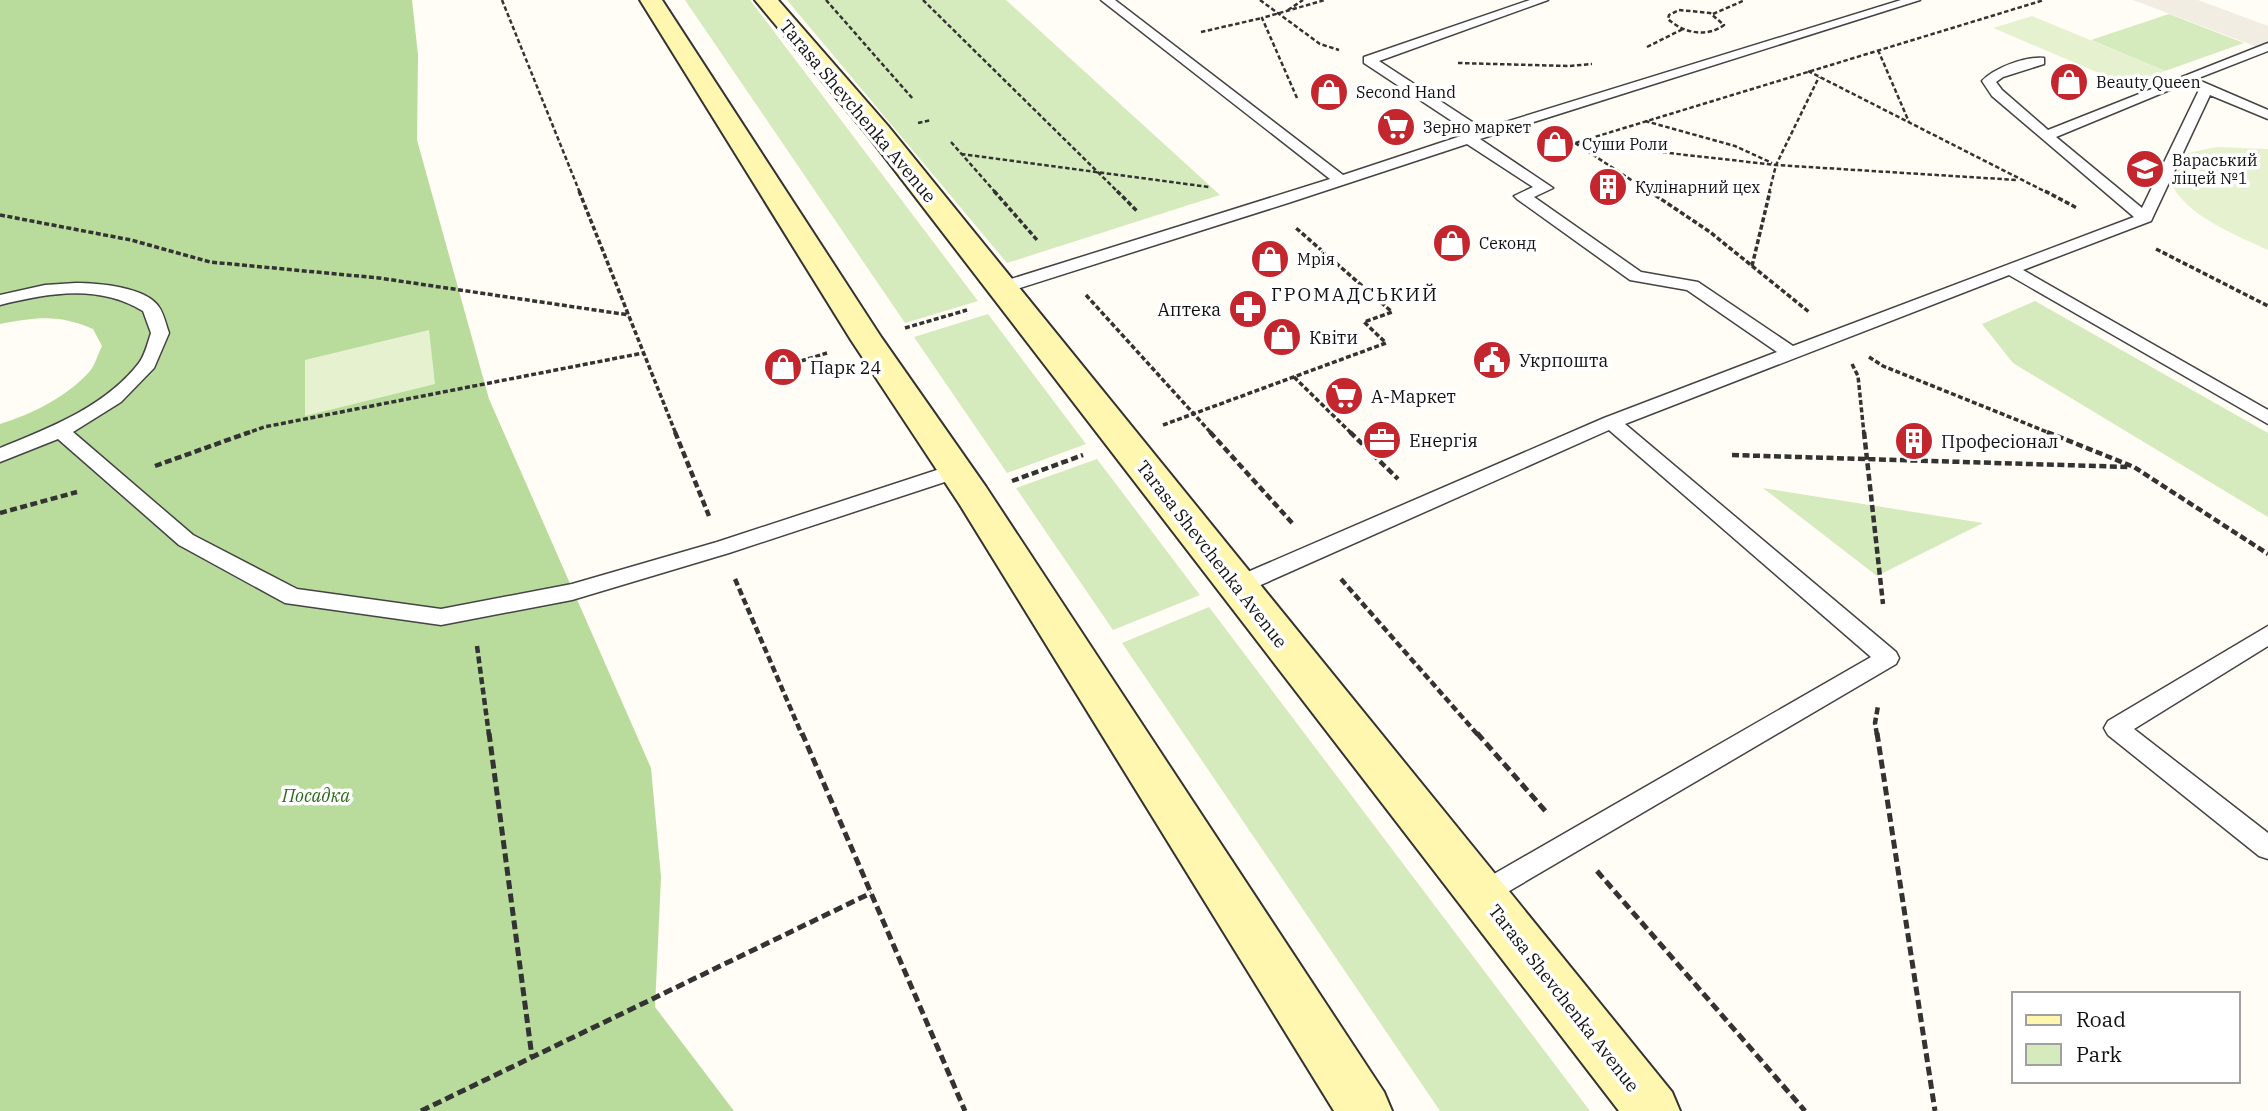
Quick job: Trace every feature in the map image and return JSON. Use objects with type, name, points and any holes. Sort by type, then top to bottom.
[{"type":"main road","points":[[650,0],[862,333],[964,484],[1365,1111]]},
{"type":"main road","name":"Tarasa Shevchenka Avenue","points":[[766,0],[879,132],[1653,1111]]},
{"type":"lane","points":[[1107,0],[1341,181]]},
{"type":"lane","points":[[1369,60],[1542,0]]},
{"type":"lane","points":[[1001,288],[1475,136],[1914,0]]},
{"type":"lane","points":[[2046,136],[2268,47]]},
{"type":"lane","points":[[1369,60],[1545,188],[1522,196],[1636,276],[1692,286],[1791,353]]},
{"type":"lane","points":[[2039,61],[1998,74],[1989,81],[1997,93],[2144,218]]},
{"type":"lane","points":[[2184,79],[2268,115]]},
{"type":"lane","points":[[1237,586],[1611,422],[2144,218],[2206,89]]},
{"type":"lane","points":[[2010,269],[2268,418]]},
{"type":"lane","points":[[0,300],[23,293],[78,288],[122,293],[151,308],[160,333],[148,364],[114,398],[60,431],[0,455]]},
{"type":"lane","points":[[1482,895],[1888,658],[1611,422]]},
{"type":"lane","points":[[60,431],[187,540],[293,597],[441,617],[572,592],[722,548],[964,484]]},
{"type":"lane","points":[[2268,635],[2116,728],[2268,848]]},
{"type":"path","points":[[826,0],[913,99]]},
{"type":"path","points":[[923,0],[1100,172],[1163,238]]},
{"type":"path","points":[[1282,14],[1303,0]]},
{"type":"path","points":[[1160,41],[1282,14],[1325,0]]},
{"type":"path","points":[[1713,14],[1724,25],[1717,31],[1702,33],[1684,29],[1671,22],[1669,15],[1686,10],[1713,14],[1745,0]]},
{"type":"path","points":[[1263,1],[1320,44],[1369,60]]},
{"type":"path","points":[[1262,18],[1297,98]]},
{"type":"path","points":[[1643,50],[1684,29]]},
{"type":"path","points":[[1878,50],[1909,123]]},
{"type":"path","points":[[1449,62],[1569,66],[1601,63]]},
{"type":"path","points":[[1808,71],[2268,306]]},
{"type":"path","points":[[1752,266],[1776,165],[1819,77]]},
{"type":"path","points":[[1644,121],[1735,146],[1776,165]]},
{"type":"path","points":[[951,142],[1317,551],[1805,1111]]},
{"type":"path","points":[[2021,180],[1776,165],[1575,143],[1710,232],[1837,335],[1883,366],[2134,467],[2268,554]]},
{"type":"path","points":[[961,154],[1256,193],[1269,204]]},
{"type":"path","points":[[0,215],[131,240],[210,262],[379,278],[629,315]]},
{"type":"path","points":[[964,484],[1122,441],[1386,343],[1364,322],[1392,312],[1301,233]]},
{"type":"path","points":[[1837,335],[1858,376],[1888,658],[1875,723],[1935,1111]]},
{"type":"path","points":[[0,513],[116,480],[264,427],[643,353]]},
{"type":"path","points":[[1294,377],[1424,504]]},
{"type":"path","points":[[1732,455],[2134,467]]},
{"type":"path","points":[[472,611],[532,1056]]},
{"type":"path","points":[[421,1111],[871,893]]},
{"type":"green space","name":"Посадка","points":[[0,0],[412,0],[418,55],[417,140],[489,399],[651,768],[661,877],[655,1007],[734,1111],[0,1111],[0,424],[36,410],[71,389],[90,371],[102,346],[93,329],[69,321],[36,319],[0,324]]},
{"type":"green space","points":[[685,0],[750,0],[978,301],[905,323]]},
{"type":"green space","points":[[787,0],[1006,0],[1220,195],[1007,263]]},
{"type":"green space","points":[[2169,14],[2244,43],[2165,71],[2091,40]]},
{"type":"green space","points":[[2032,16],[2165,71],[2127,85],[1993,28]]},
{"type":"green space","points":[[2216,147],[2268,149],[2268,250],[2212,222],[2176,192],[2171,178],[2173,164],[2188,153]]},
{"type":"green space","points":[[2035,301],[2268,433],[2268,517],[2013,363],[1982,324]]},
{"type":"green space","points":[[988,314],[1086,444],[1007,473],[914,337]]},
{"type":"green space","points":[[429,330],[435,384],[305,416],[305,360]]},
{"type":"green space","points":[[1097,459],[1200,595],[1113,630],[1016,488]]},
{"type":"green space","points":[[1763,488],[1983,523],[1877,576]]},
{"type":"green space","points":[[1209,607],[1590,1111],[1440,1111],[1122,643]]},
{"type":"shaded area","points":[[2133,0],[2198,0],[2268,26],[2268,51]]},
{"type":"place","name":"Beauty Queen","points":[[2069,82]]},
{"type":"place","name":"Second Hand","points":[[1329,92]]},
{"type":"place","name":"Зерно маркет","points":[[1396,127]]},
{"type":"place","name":"Суши Роли","points":[[1555,144]]},
{"type":"place","name":"Вараський ліцей №1","points":[[2145,169]]},
{"type":"place","name":"Кулінарний цех","points":[[1608,187]]},
{"type":"place","name":"Секонд","points":[[1452,243]]},
{"type":"place","name":"Мрія","points":[[1270,259]]},
{"type":"place","name":"Аптека","points":[[1248,309]]},
{"type":"place","name":"Квіти","points":[[1282,337]]},
{"type":"place","name":"Укрпошта","points":[[1492,360]]},
{"type":"place","name":"Парк 24","points":[[783,367]]},
{"type":"place","name":"А-Маркет","points":[[1344,396]]},
{"type":"place","name":"Енергія","points":[[1382,440]]},
{"type":"place","name":"Професіонал","points":[[1914,441]]},
{"type":"district","name":"ГРОМАДСЬКИЙ","points":[[1355,294]]}]
